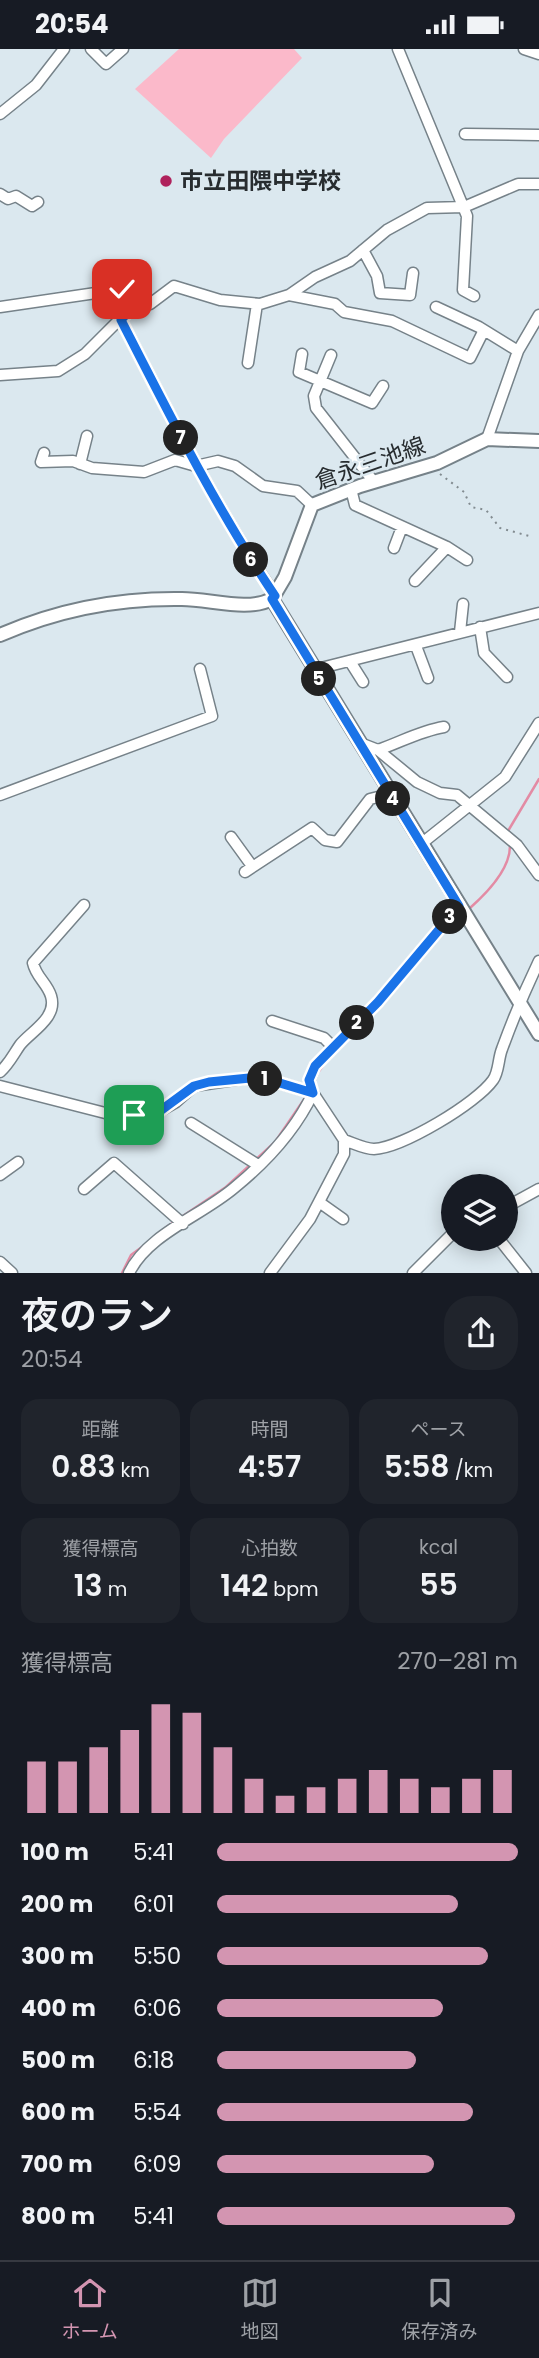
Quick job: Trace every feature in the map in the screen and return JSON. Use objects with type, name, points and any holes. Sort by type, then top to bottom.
[{"type":"main road","name":"倉永三池線","points":[[274,597],[285,577],[312,505],[351,489],[427,467],[487,439],[539,441]]},
{"type":"main road","points":[[0,635],[35,620],[104,605],[182,599],[256,604],[274,597],[313,670],[539,1034]]},
{"type":"street","points":[[0,114],[36,85],[64,49]]},
{"type":"street","points":[[91,49],[106,64],[123,49]]},
{"type":"street","points":[[398,49],[467,215],[463,290],[474,296]]},
{"type":"street","points":[[524,49],[539,54]]},
{"type":"street","points":[[465,134],[539,135]]},
{"type":"street","points":[[0,307],[122,289],[142,297],[150,304],[174,286],[220,300],[257,304],[289,295],[363,250],[387,230],[427,208],[464,207],[518,184],[539,184]]},
{"type":"street","points":[[0,194],[8,199],[16,196],[32,206],[38,202]]},
{"type":"street","points":[[363,250],[377,276],[380,293],[410,295],[412,273]]},
{"type":"street","points":[[289,295],[335,304],[344,312],[392,321],[470,358],[483,332]]},
{"type":"street","points":[[0,375],[58,371],[85,354],[112,323],[121,320],[142,297]]},
{"type":"street","points":[[248,363],[257,304]]},
{"type":"street","points":[[436,307],[518,351]]},
{"type":"street","points":[[487,439],[518,351],[539,315]]},
{"type":"street","points":[[121,320],[196,466],[239,543],[274,597]]},
{"type":"street","points":[[302,354],[299,372],[372,403],[383,386]]},
{"type":"street","points":[[331,355],[314,396],[316,408],[374,482]]},
{"type":"street","points":[[79,464],[87,436]]},
{"type":"street","points":[[44,453],[41,462],[144,472],[175,460],[196,466],[218,461],[235,466],[262,485],[297,491],[312,505]]},
{"type":"street","points":[[351,489],[355,505],[447,547],[467,560]]},
{"type":"street","points":[[394,548],[402,527]]},
{"type":"street","points":[[415,581],[447,547]]},
{"type":"street","points":[[460,632],[463,604]]},
{"type":"street","points":[[313,670],[351,663],[539,613]]},
{"type":"street","points":[[480,627],[484,653],[507,677]]},
{"type":"street","points":[[416,646],[428,678]]},
{"type":"street","points":[[351,663],[363,683]]},
{"type":"street","points":[[0,795],[95,757],[212,716],[200,669]]},
{"type":"street","points":[[421,844],[505,778],[539,723]]},
{"type":"street","points":[[378,750],[401,742],[419,731],[444,727]]},
{"type":"street","points":[[357,742],[378,750],[417,782],[440,793],[457,795],[517,845],[539,875]]},
{"type":"street","points":[[231,837],[249,869],[312,828],[325,840],[337,842],[370,799],[390,794]]},
{"type":"street","points":[[0,1072],[21,1044],[43,1025],[52,1001],[51,995],[35,973],[33,963],[84,905]]},
{"type":"street","points":[[272,1273],[319,1202],[344,1154],[344,1140],[333,1119],[313,1093],[309,1080],[315,1066],[378,1002],[459,906]]},
{"type":"street","points":[[344,1140],[372,1149],[385,1147],[415,1135],[495,1079],[500,1053],[539,961]]},
{"type":"street","points":[[272,1021],[324,1038],[333,1047]]},
{"type":"street","points":[[0,1086],[113,1115],[160,1111],[194,1086],[234,1079],[260,1077],[313,1093]]},
{"type":"street","points":[[129,1273],[141,1253],[234,1189],[301,1119],[313,1093]]},
{"type":"street","points":[[191,1123],[258,1165]]},
{"type":"street","points":[[0,1175],[18,1162]]},
{"type":"street","points":[[85,1189],[114,1163],[183,1224]]},
{"type":"street","points":[[518,1200],[539,1189]]},
{"type":"street","points":[[319,1202],[343,1219]]},
{"type":"street","points":[[414,1273],[441,1245]]},
{"type":"street","points":[[509,1251],[526,1273]]},
{"type":"path","points":[[427,467],[456,483],[471,507],[486,510],[500,528],[529,536]]},
{"type":"shaded area","points":[[179,49],[294,49],[302,58],[224,139],[211,158],[135,89]]},
{"type":"waterway","points":[[508,831],[539,779]]},
{"type":"waterway","points":[[470,908],[502,872],[510,846]]},
{"type":"waterway","points":[[449,925],[456,918]]},
{"type":"waterway","points":[[317,1074],[325,1063]]},
{"type":"waterway","points":[[165,1228],[226,1187],[275,1142],[305,1098]]},
{"type":"waterway","points":[[122,1273],[131,1255],[146,1244]]},
{"type":"place","name":"市立田隈中学校","points":[[166,181]]},
{"type":"route","points":[[122,289],[142,297],[121,320],[196,466],[239,543],[275,596],[272,599],[313,670],[459,906],[378,1002],[315,1066],[309,1080],[313,1093],[302,1092],[260,1077],[209,1082],[194,1086],[176,1102],[160,1111],[134,1115]]}]
